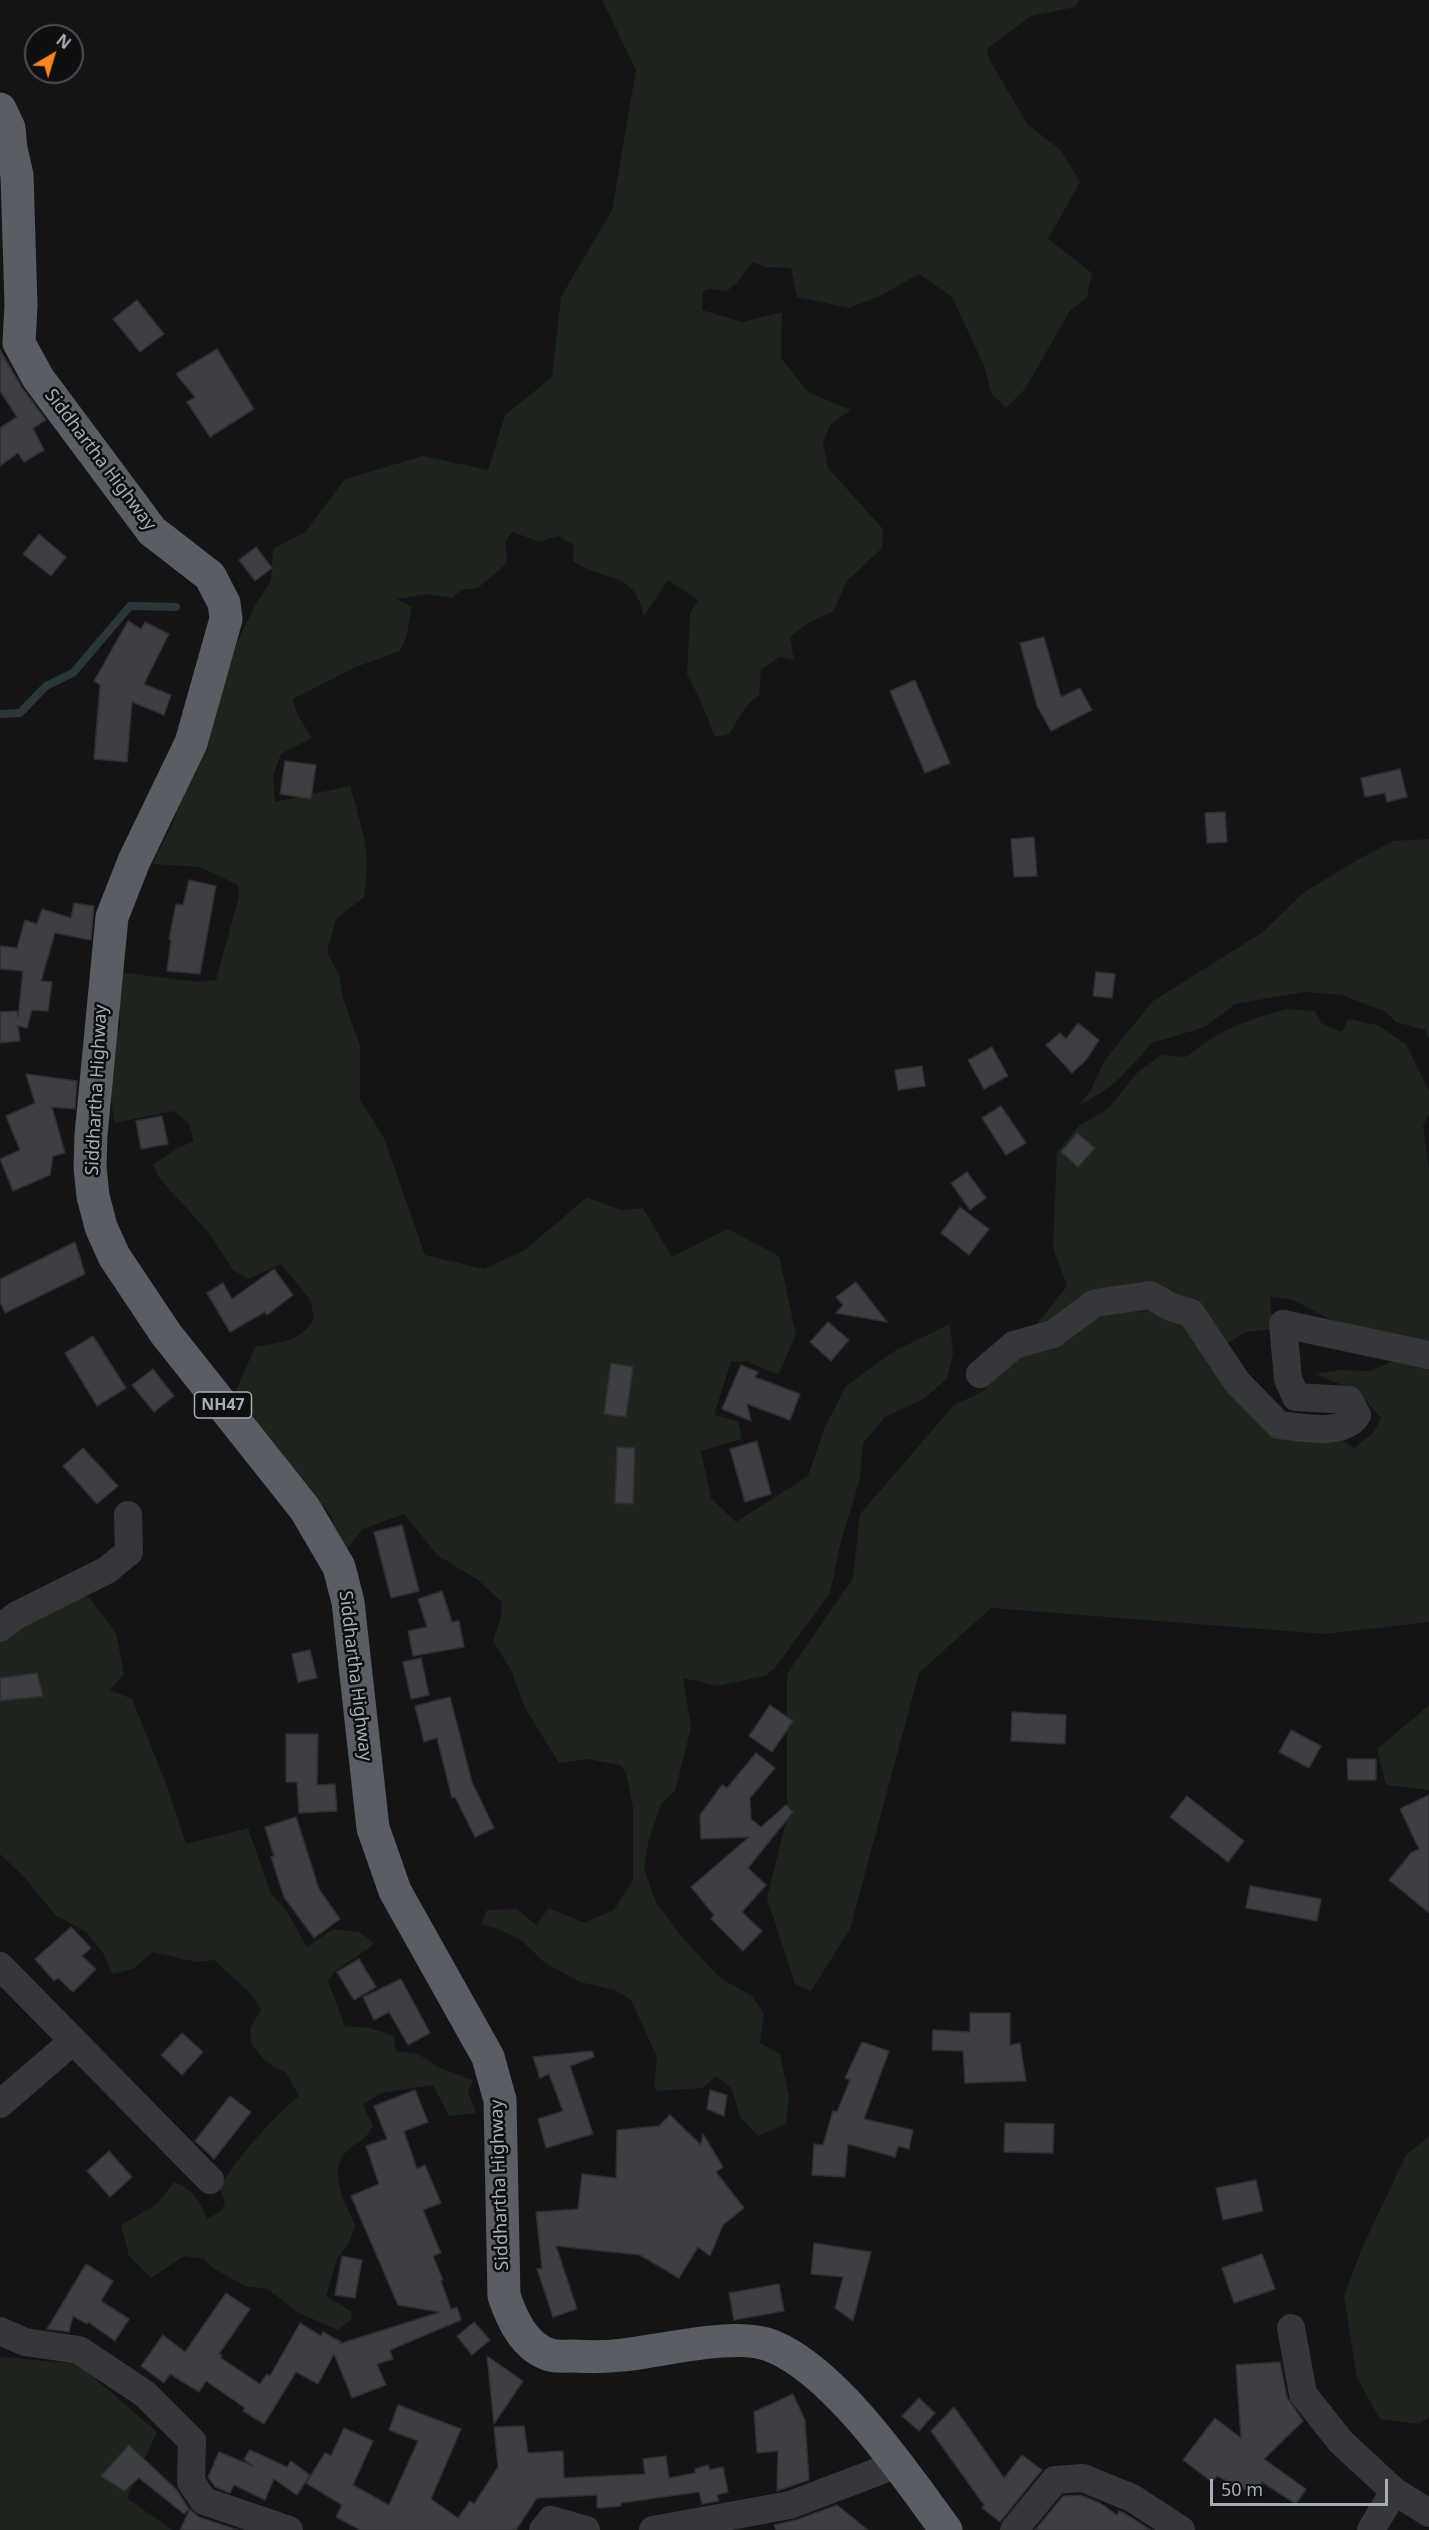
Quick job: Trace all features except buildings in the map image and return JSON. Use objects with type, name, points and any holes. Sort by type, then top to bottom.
[{"type":"highway","name":"Siddhartha Highway","points":[[0,109],[9,128],[10,149],[17,175],[21,305],[19,343],[38,378],[152,531],[210,576],[224,603],[226,619],[191,743],[134,861],[112,917],[91,1135],[90,1167],[93,1196],[101,1227],[121,1266],[166,1335],[305,1509],[339,1567],[348,1602],[373,1828],[395,1891],[488,2056],[500,2100],[504,2296],[513,2321],[528,2340],[550,2355],[621,2355],[722,2341],[769,2344],[790,2354],[843,2400],[898,2464],[946,2530]]},
{"type":"street","points":[[980,1374],[1014,1345],[1053,1334],[1095,1303],[1150,1295],[1171,1307],[1191,1313],[1237,1382],[1279,1425],[1341,1429],[1352,1423],[1357,1415],[1349,1400],[1296,1397],[1288,1378],[1283,1324],[1429,1355]]},
{"type":"street","points":[[0,1628],[17,1614],[107,1570],[129,1552],[128,1515]]},
{"type":"street","points":[[0,1966],[210,2180]]},
{"type":"street","points":[[0,2104],[73,2041]]},
{"type":"street","points":[[1291,2328],[1303,2394],[1341,2442],[1394,2491],[1429,2513]]},
{"type":"street","points":[[0,2331],[25,2342],[79,2350],[145,2394],[192,2441],[191,2482],[204,2501],[289,2530]]},
{"type":"street","points":[[653,2530],[790,2505],[898,2464]]},
{"type":"street","points":[[1014,2530],[1055,2480],[1083,2478],[1132,2498],[1181,2530]]},
{"type":"street","points":[[1371,2530],[1394,2491]]},
{"type":"street","points":[[543,2530],[551,2520],[586,2530]]},
{"type":"shaded area","points":[[602,0],[1079,0],[1075,7],[1031,16],[987,49],[989,59],[1028,125],[1060,149],[1080,182],[1048,239],[1092,273],[1087,297],[1070,311],[1025,389],[1006,408],[991,393],[985,368],[952,297],[919,274],[880,296],[849,308],[797,297],[791,268],[765,267],[752,262],[737,283],[727,291],[709,289],[703,291],[702,310],[742,322],[782,312],[781,358],[808,392],[851,410],[831,424],[823,442],[828,468],[883,529],[882,548],[846,582],[834,611],[808,623],[790,637],[794,660],[780,657],[761,669],[759,695],[746,708],[729,734],[715,737],[699,697],[687,675],[690,613],[698,600],[668,580],[644,616],[633,590],[625,583],[584,568],[573,561],[574,545],[558,536],[539,542],[513,532],[505,541],[507,559],[505,565],[478,588],[461,590],[452,598],[427,594],[397,599],[412,607],[406,638],[400,651],[356,667],[293,699],[297,714],[312,738],[281,754],[273,776],[275,802],[350,786],[365,841],[367,867],[364,897],[336,919],[327,952],[339,975],[343,998],[360,1046],[360,1100],[384,1138],[425,1255],[484,1269],[525,1250],[587,1197],[621,1210],[643,1208],[672,1257],[728,1229],[779,1256],[796,1335],[778,1375],[747,1361],[731,1362],[714,1415],[738,1421],[742,1439],[701,1451],[711,1498],[736,1522],[808,1476],[824,1429],[846,1386],[896,1350],[950,1324],[953,1353],[947,1379],[923,1399],[885,1417],[863,1443],[860,1479],[841,1541],[830,1593],[775,1668],[765,1676],[718,1686],[683,1678],[691,1728],[675,1791],[661,1804],[648,1843],[644,1869],[656,1902],[680,1935],[720,1978],[752,1996],[764,2014],[760,2043],[780,2054],[789,2097],[786,2124],[758,2136],[740,2117],[732,2089],[716,2076],[703,2088],[657,2091],[654,2087],[657,2057],[631,2000],[615,1990],[580,1982],[545,1963],[521,1940],[496,1928],[481,1925],[487,1910],[517,1909],[536,1925],[549,1908],[584,1923],[614,1910],[633,1880],[633,1807],[626,1773],[620,1765],[587,1759],[559,1763],[525,1708],[511,1670],[493,1641],[501,1617],[502,1602],[478,1580],[437,1555],[404,1514],[363,1529],[343,1554],[332,1518],[317,1497],[296,1478],[233,1398],[255,1347],[289,1340],[303,1332],[314,1319],[311,1301],[281,1264],[248,1279],[233,1270],[209,1233],[160,1179],[153,1165],[176,1149],[194,1141],[189,1124],[175,1111],[114,1123],[108,1068],[109,1052],[120,1027],[119,972],[199,982],[216,980],[239,896],[238,885],[200,867],[152,864],[174,821],[227,664],[254,607],[271,581],[273,549],[305,532],[345,479],[423,456],[488,470],[505,415],[552,377],[561,297],[612,210],[636,70]]},
{"type":"shaded area","points":[[1429,839],[1429,1039],[1425,1030],[1396,1022],[1386,1012],[1342,995],[1304,992],[1235,1004],[1205,1027],[1152,1043],[1121,1077],[1101,1093],[1078,1106],[1091,1090],[1104,1061],[1153,1001],[1263,932],[1303,893],[1357,860],[1393,841]]},
{"type":"shaded area","points":[[1287,1009],[1315,1011],[1321,1023],[1342,1032],[1348,1019],[1377,1025],[1406,1044],[1429,1091],[1429,1115],[1423,1125],[1429,1170],[1429,1346],[1347,1328],[1291,1299],[1270,1297],[1273,1329],[1245,1332],[1208,1357],[1242,1394],[1331,1434],[1354,1448],[1373,1433],[1381,1418],[1357,1391],[1315,1374],[1339,1370],[1371,1371],[1408,1354],[1429,1361],[1429,1622],[1325,1634],[991,1608],[919,1673],[850,1929],[811,1991],[795,1984],[767,1898],[787,1818],[787,1674],[853,1578],[860,1514],[954,1405],[984,1391],[1067,1286],[1053,1248],[1057,1152],[1080,1125],[1108,1109],[1137,1073],[1161,1055],[1186,1057],[1221,1033],[1259,1017]]},
{"type":"shaded area","points":[[88,1596],[116,1633],[124,1674],[110,1690],[132,1699],[167,1786],[186,1844],[248,1828],[271,1894],[286,1910],[307,1947],[333,1929],[360,1932],[374,1943],[343,1965],[328,1981],[345,2026],[370,2028],[394,2036],[396,2051],[418,2054],[440,2068],[473,2080],[468,2092],[476,2113],[449,2116],[433,2085],[381,2093],[363,2105],[373,2126],[364,2139],[347,2151],[338,2168],[340,2188],[355,2225],[349,2243],[337,2259],[326,2296],[352,2312],[351,2320],[338,2330],[297,2312],[268,2289],[245,2286],[213,2268],[204,2259],[184,2256],[151,2278],[129,2256],[121,2225],[157,2204],[174,2182],[195,2196],[207,2219],[221,2211],[225,2203],[219,2185],[260,2135],[299,2096],[286,2073],[266,2062],[251,2043],[250,2028],[261,2010],[250,1993],[214,1960],[196,1962],[153,1952],[133,1969],[112,1974],[103,1953],[86,1932],[55,1915],[25,1878],[0,1854],[0,1636],[49,1606]]},
{"type":"shaded area","points":[[1429,1705],[1429,1790],[1386,1785],[1377,1749]]},
{"type":"shaded area","points":[[1429,2136],[1429,2417],[1419,2424],[1380,2419],[1357,2378],[1344,2296],[1362,2248],[1406,2155]]},
{"type":"shaded area","points":[[0,2357],[78,2364],[157,2432],[127,2498],[172,2530],[0,2530]]},
{"type":"waterway","points":[[0,714],[20,713],[46,686],[73,673],[130,606],[176,607]]}]
